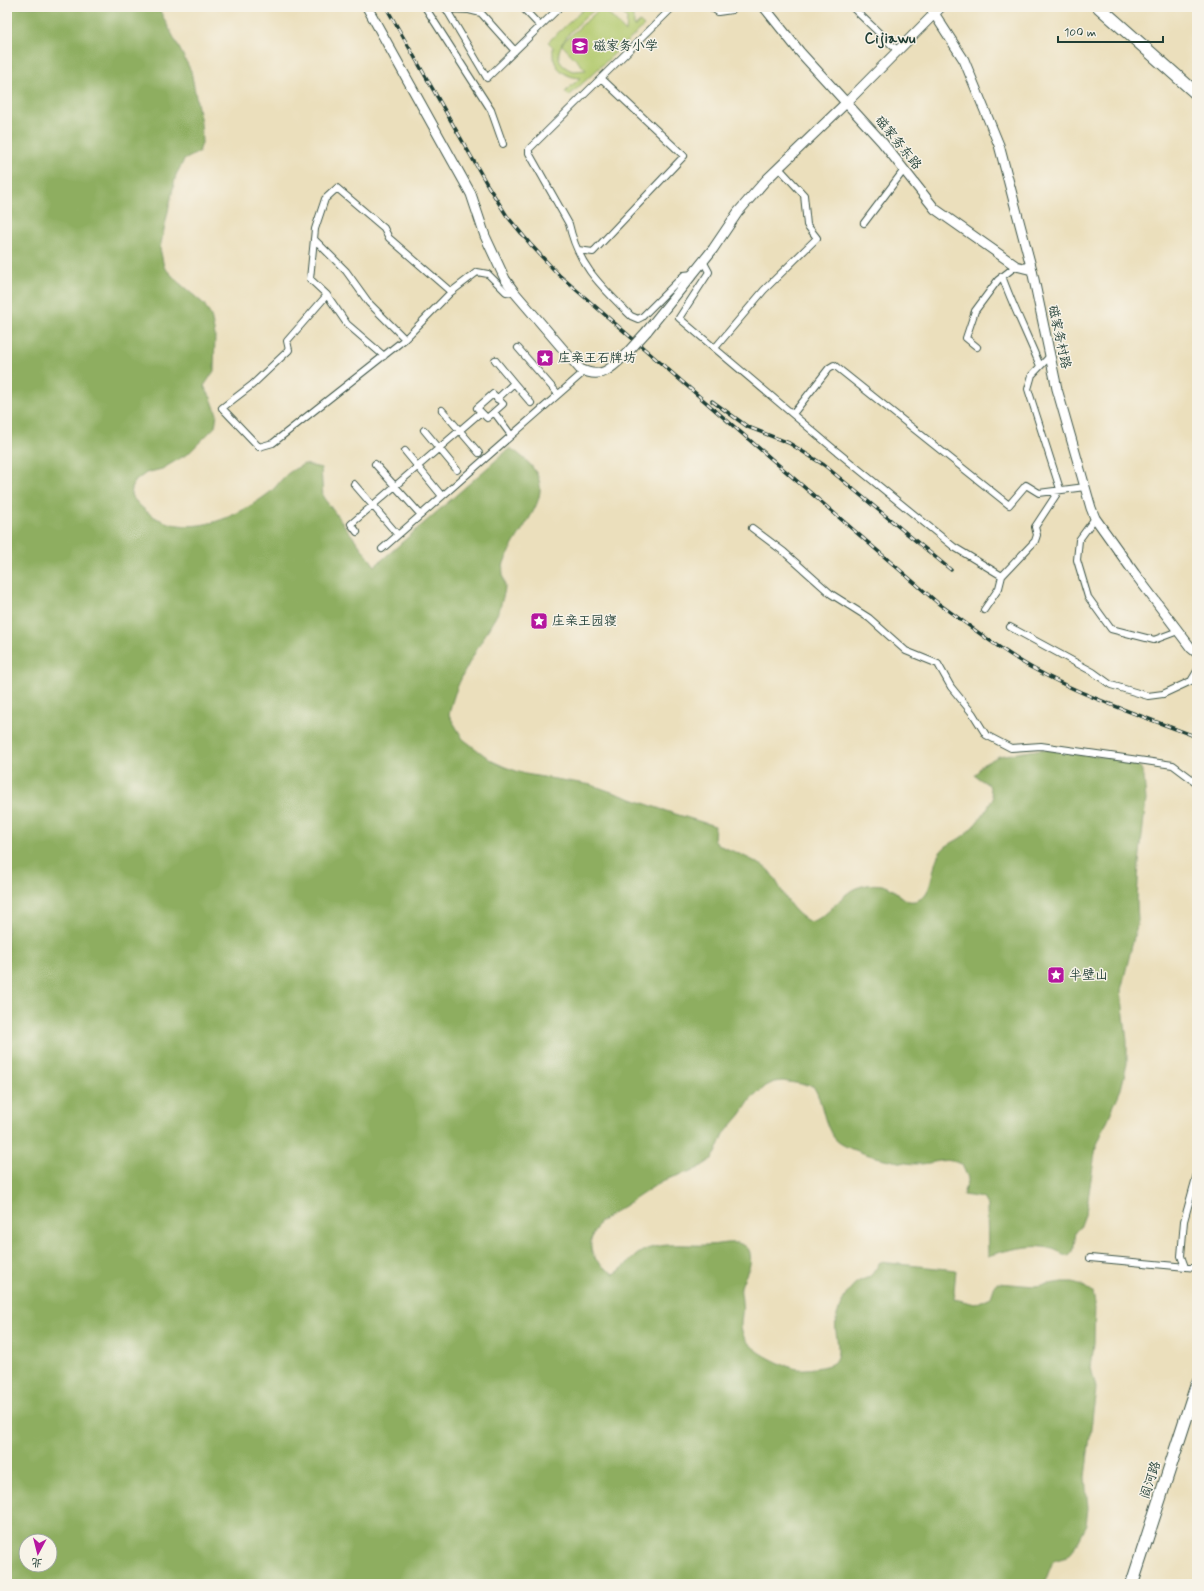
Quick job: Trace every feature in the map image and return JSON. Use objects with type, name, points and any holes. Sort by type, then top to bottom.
[{"type":"highway","points":[[1099,7],[1197,94]]},
{"type":"highway","name":"阎河路","points":[[1132,1584],[1197,1384]]},
{"type":"street","points":[[367,7],[472,194],[485,236],[505,279],[514,293],[580,369],[596,373],[610,369],[627,353],[647,331],[693,274],[738,212],[779,168],[898,51],[932,11],[941,7]]},
{"type":"street","points":[[424,7],[491,110],[503,144]]},
{"type":"street","points":[[522,7],[540,26]]},
{"type":"street","points":[[446,8],[487,78],[560,7]]},
{"type":"street","points":[[673,7],[529,150],[529,153],[569,224],[578,250],[588,271],[631,316],[638,319],[642,317],[684,275],[693,274]]},
{"type":"street","points":[[710,7],[718,12],[732,10],[734,7]]},
{"type":"street","name":"磁家务东路","points":[[764,7],[800,52],[847,102],[935,209],[1016,266],[1032,270]]},
{"type":"street","points":[[852,7],[898,51]]},
{"type":"street","points":[[446,8],[469,10],[481,13],[515,51]]},
{"type":"street","name":"磁家务村路","points":[[932,11],[964,60],[999,145],[1032,270],[1057,389],[1084,487],[1095,518],[1178,631],[1197,653]]},
{"type":"street","points":[[578,250],[593,252],[684,156],[602,78]]},
{"type":"street","points":[[715,348],[764,290],[817,238],[807,225],[804,195],[779,168]]},
{"type":"street","points":[[864,224],[904,170]]},
{"type":"street","points":[[384,356],[347,324],[327,294],[310,279],[315,229],[325,199],[337,188],[384,228],[389,238],[451,292]]},
{"type":"street","points":[[314,239],[346,271],[369,303],[405,339]]},
{"type":"street","points":[[703,261],[709,272],[679,318],[792,414],[954,547],[1002,576]]},
{"type":"street","points":[[977,347],[966,338],[974,311],[1002,276],[1016,266]]},
{"type":"street","points":[[327,294],[287,341],[289,350],[252,385],[222,408],[259,447],[274,443],[384,356],[405,339],[451,292],[477,272],[488,274],[506,292],[514,293]]},
{"type":"street","points":[[1002,276],[1016,314],[1040,366]]},
{"type":"street","points":[[518,348],[558,394]]},
{"type":"street","points":[[1050,356],[1032,375],[1028,389],[1060,489]]},
{"type":"street","points":[[494,360],[531,402]]},
{"type":"street","points":[[792,414],[829,368],[834,365],[1009,505],[1026,485],[1039,493],[1084,487]]},
{"type":"street","points":[[382,549],[585,371]]},
{"type":"street","points":[[497,398],[514,383]]},
{"type":"street","points":[[493,394],[497,398],[503,404],[487,418],[477,408],[493,394]]},
{"type":"street","points":[[442,410],[479,453]]},
{"type":"street","points":[[357,532],[351,524],[481,412]]},
{"type":"street","points":[[494,412],[511,435]]},
{"type":"street","points":[[424,430],[458,470]]},
{"type":"street","points":[[405,451],[442,496]]},
{"type":"street","points":[[375,464],[421,515]]},
{"type":"street","points":[[354,484],[398,535]]},
{"type":"street","points":[[984,610],[999,588],[1002,576],[1035,540],[1037,535],[1035,527],[1060,489]]},
{"type":"street","points":[[1095,518],[1079,540],[1077,560],[1088,597],[1111,629],[1154,640],[1178,631]]},
{"type":"street","points":[[752,528],[784,552],[831,594],[869,618],[906,651],[938,664],[951,687],[973,714],[986,736],[1011,748],[1041,746],[1173,765],[1197,783]]},
{"type":"street","points":[[1010,627],[1093,672],[1111,685],[1148,696],[1163,694],[1191,681],[1197,671]]},
{"type":"street","points":[[1185,1267],[1181,1256],[1184,1222],[1197,1174]]},
{"type":"street","points":[[1090,1258],[1197,1268]]},
{"type":"green space","points":[[7,7],[158,7],[191,71],[201,123],[202,143],[199,152],[184,160],[176,175],[160,248],[164,267],[178,282],[204,304],[211,316],[215,335],[214,371],[204,386],[211,398],[217,414],[215,427],[189,453],[162,469],[146,473],[133,483],[131,495],[146,511],[162,521],[180,525],[198,525],[217,521],[235,514],[253,504],[272,491],[287,474],[304,464],[321,468],[323,497],[375,566],[510,448],[528,463],[538,476],[540,490],[537,503],[512,546],[503,566],[505,589],[500,608],[459,684],[451,704],[449,715],[463,739],[492,761],[525,774],[592,785],[672,813],[715,826],[714,840],[718,845],[746,857],[767,869],[791,905],[802,917],[810,922],[823,916],[844,896],[856,888],[865,885],[883,885],[895,891],[907,901],[915,901],[926,894],[936,860],[941,851],[972,828],[993,798],[989,785],[975,776],[982,765],[999,756],[1043,749],[1124,760],[1135,763],[1141,768],[1144,777],[1146,800],[1139,863],[1137,901],[1138,921],[1121,990],[1127,1041],[1127,1064],[1121,1089],[1096,1147],[1086,1212],[1080,1228],[1076,1232],[1073,1252],[1069,1256],[1047,1248],[1030,1247],[1012,1249],[988,1256],[987,1205],[983,1198],[963,1195],[968,1178],[962,1165],[957,1162],[946,1160],[913,1164],[875,1157],[851,1149],[841,1144],[831,1133],[817,1092],[813,1086],[783,1081],[774,1082],[766,1086],[751,1099],[741,1114],[724,1134],[716,1153],[711,1160],[697,1169],[662,1181],[600,1222],[595,1230],[591,1245],[595,1258],[600,1264],[614,1274],[642,1251],[654,1247],[669,1245],[733,1243],[739,1243],[745,1246],[749,1251],[751,1258],[741,1287],[742,1332],[750,1345],[765,1356],[798,1369],[816,1368],[833,1363],[838,1354],[835,1324],[841,1304],[852,1286],[870,1276],[880,1262],[956,1270],[954,1291],[955,1299],[975,1304],[991,1297],[995,1285],[999,1283],[1035,1286],[1073,1282],[1082,1285],[1093,1293],[1095,1303],[1094,1343],[1091,1368],[1096,1388],[1085,1477],[1088,1508],[1086,1525],[1072,1552],[1067,1557],[1053,1561],[1044,1584],[7,1584]]},
{"type":"green space","points":[[586,7],[598,7],[573,29],[564,41],[602,7],[626,32],[627,19],[618,7],[628,7],[633,17],[634,27],[640,22],[644,26],[569,96],[565,92],[580,78],[568,75],[559,69],[554,59],[553,47],[548,42]],"holes":[[[562,45],[586,70],[573,71],[563,65],[559,57],[560,48]]]},
{"type":"railway","points":[[386,7],[488,186],[507,216],[559,275],[939,604],[998,646],[1034,669],[1074,689],[1114,706],[1197,737]]},
{"type":"railway","points":[[712,401],[748,427],[789,443],[824,465],[951,570]]},
{"type":"place","name":"磁家务小学","points":[[580,46]]},
{"type":"place","name":"庄亲王石牌坊","points":[[545,358]]},
{"type":"place","name":"庄亲王园寝","points":[[539,621]]},
{"type":"place","name":"半壁山","points":[[1056,975]]},
{"type":"district","name":"Cijiawu","points":[[890,39]]}]
